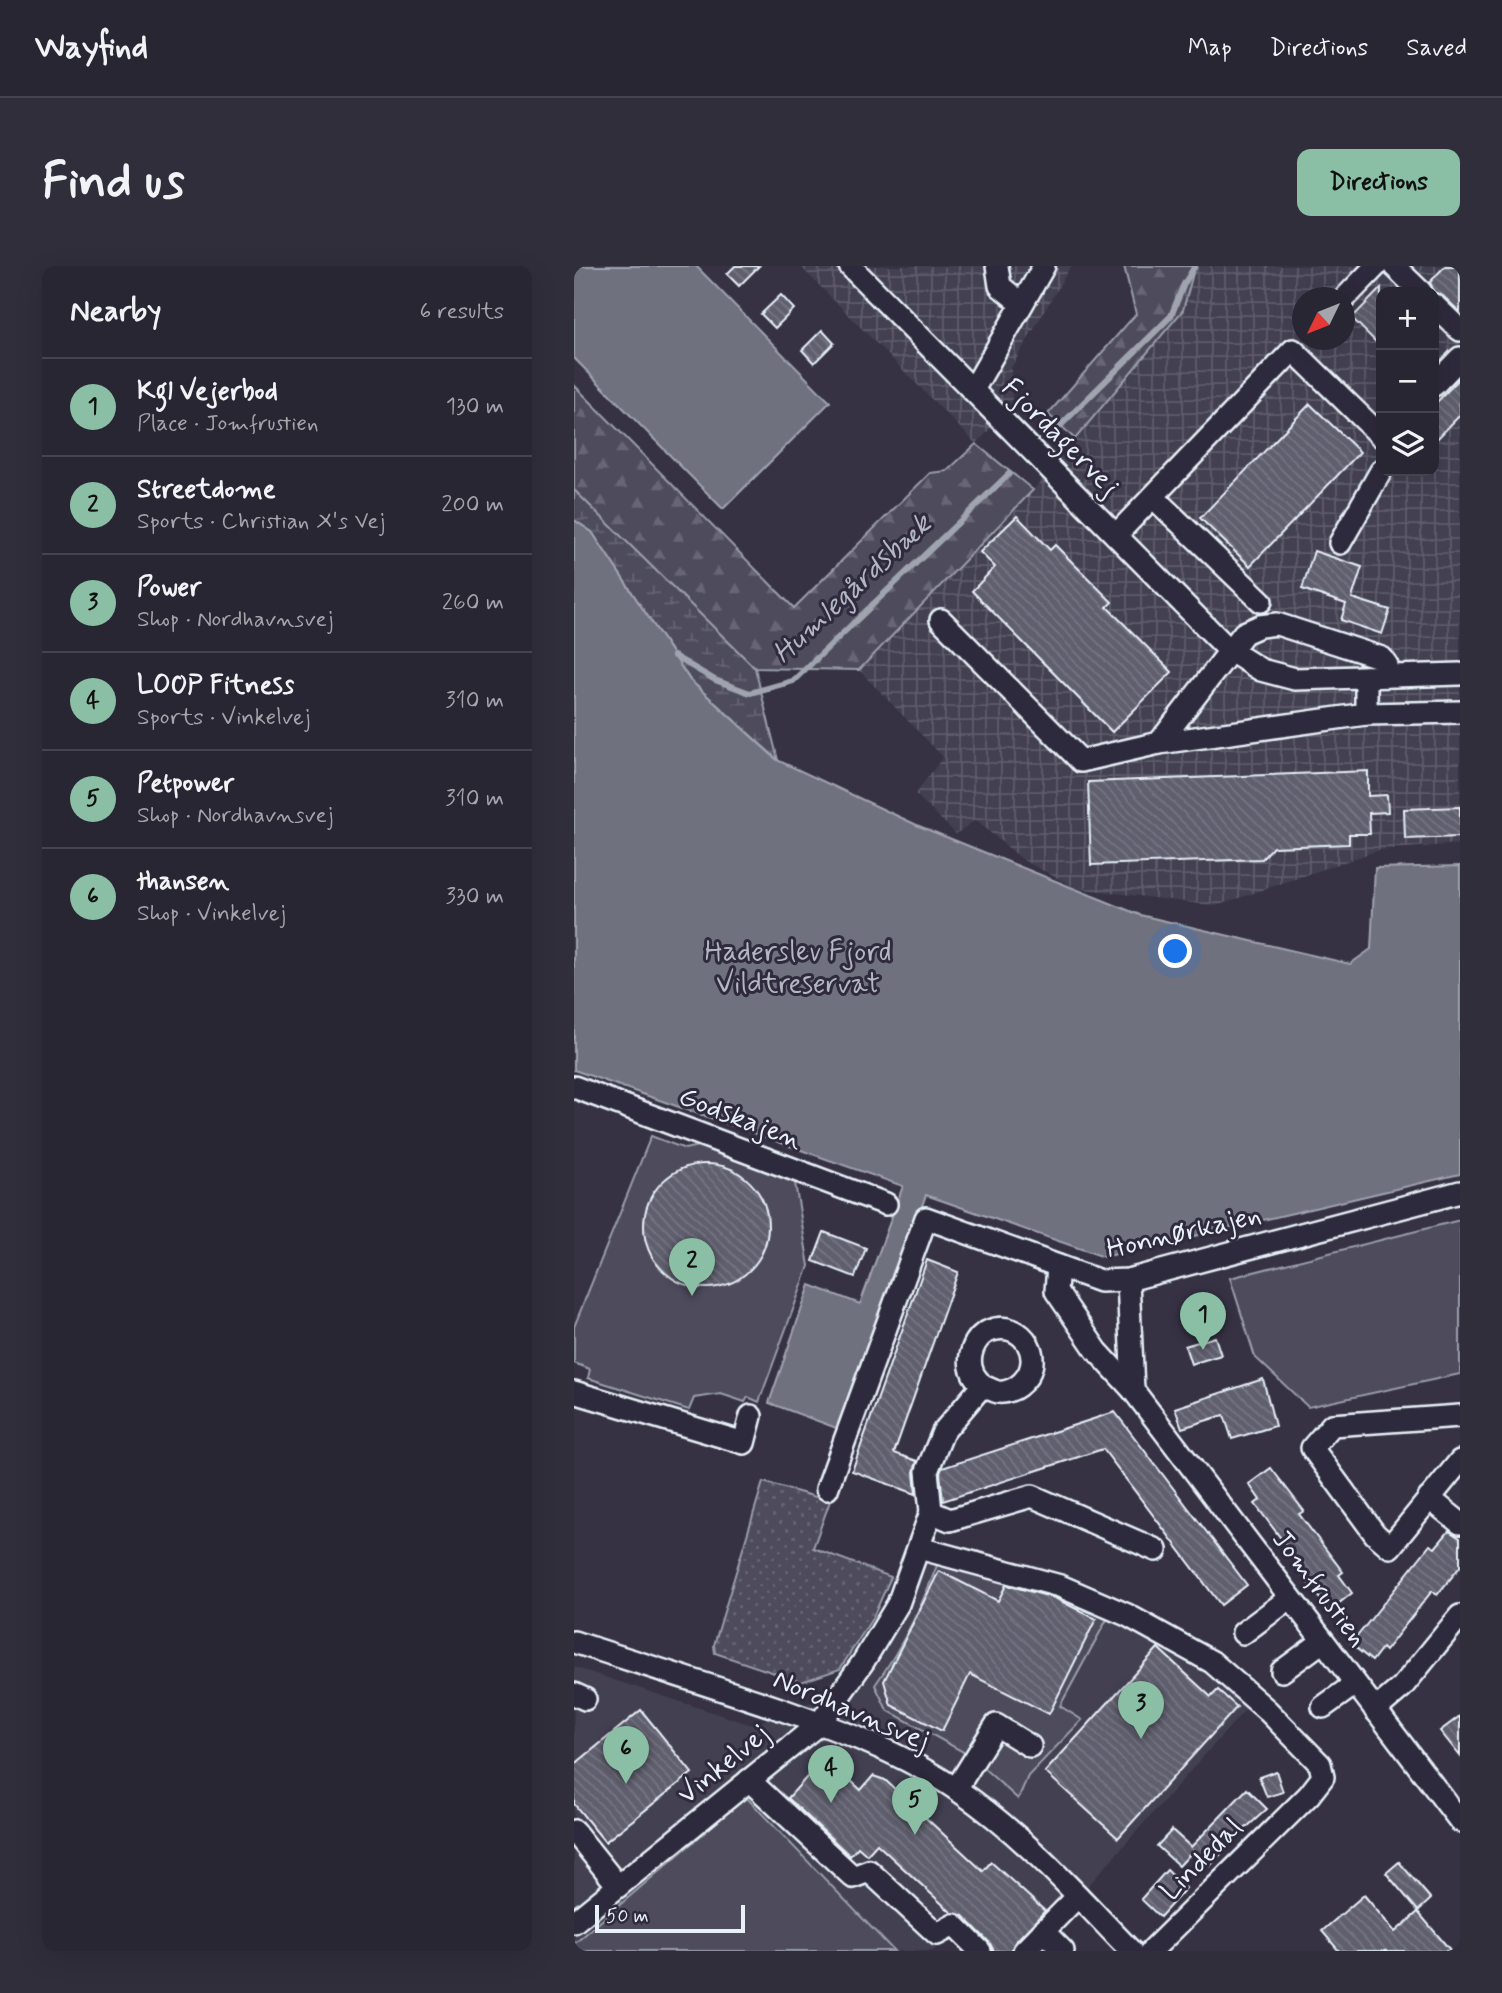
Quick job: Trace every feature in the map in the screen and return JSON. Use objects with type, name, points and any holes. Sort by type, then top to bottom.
[{"type":"street","name":"Fjordagervej","points":[[850,266],[1229,650],[1261,670],[1296,680],[1460,674]]},
{"type":"street","points":[[996,266],[1000,286],[1022,304]]},
{"type":"street","points":[[973,390],[1044,266]]},
{"type":"street","points":[[1355,288],[1376,266]]},
{"type":"street","points":[[1394,266],[1416,287]]},
{"type":"street","points":[[1439,310],[1460,330]]},
{"type":"street","points":[[1116,535],[1293,350]]},
{"type":"street","points":[[1303,350],[1376,431]]},
{"type":"street","points":[[1439,380],[1460,358]]},
{"type":"street","points":[[1340,543],[1378,476]]},
{"type":"street","points":[[1153,498],[1261,601]]},
{"type":"street","points":[[941,620],[1081,761],[1159,743],[1366,714],[1460,712]]},
{"type":"street","points":[[1159,743],[1229,650],[1244,633],[1260,626],[1277,624],[1382,658],[1387,665],[1376,677],[1366,714]]},
{"type":"street","name":"Godskajen","points":[[574,1087],[886,1204]]},
{"type":"street","name":"Honnørkajen","points":[[827,1489],[926,1218],[1100,1282],[1128,1280],[1460,1192]]},
{"type":"street","name":"Jomfrustien","points":[[1058,1266],[1056,1291],[1097,1351],[1133,1390],[1460,1821]]},
{"type":"street","points":[[1128,1280],[1133,1390]]},
{"type":"street","name":"Vinkelvej","points":[[574,1922],[820,1723],[863,1662],[898,1604],[931,1512],[927,1471],[943,1432],[982,1386]]},
{"type":"street","points":[[574,1392],[744,1443],[751,1416]]},
{"type":"street","points":[[1460,1416],[1332,1425],[1312,1448],[1375,1534],[1390,1547],[1460,1461]]},
{"type":"street","points":[[931,1512],[950,1520],[1032,1496],[1156,1550]]},
{"type":"street","points":[[1429,1498],[1460,1523]]},
{"type":"street","name":"Lindedal","points":[[919,1548],[1060,1586],[1127,1615],[1212,1662],[1268,1712],[1320,1764],[1323,1777],[1310,1795],[1151,1951]]},
{"type":"street","points":[[1243,1633],[1290,1598]]},
{"type":"street","points":[[1375,1710],[1402,1687],[1460,1616]]},
{"type":"street","points":[[1282,1671],[1323,1641]]},
{"type":"street","name":"Nordhavnsvej","points":[[574,1642],[820,1723],[889,1751],[956,1789],[1009,1829],[1131,1951]]},
{"type":"street","points":[[1323,1707],[1355,1684]]},
{"type":"street","points":[[956,1789],[996,1725],[1030,1746]]},
{"type":"street","points":[[749,1780],[853,1877],[869,1871],[937,1934],[954,1925],[980,1951]]},
{"type":"street","points":[[574,1831],[618,1886]]},
{"type":"street","points":[[1024,1951],[1078,1896]]},
{"type":"street","points":[[1043,1931],[1063,1951]]},
{"type":"shaded area","points":[[800,266],[1071,266],[1011,368],[1012,406],[976,444]]},
{"type":"shaded area","points":[[1195,266],[1460,266],[1460,844],[1379,850],[1216,906],[1076,888],[1023,860],[975,820],[956,834],[915,794],[943,757],[859,670],[1033,490],[1183,310]]},
{"type":"shaded area","points":[[934,1540],[1042,1566],[1141,1613],[1251,1703],[1030,1951],[966,1951],[950,1935],[933,1951],[894,1951],[746,1797],[574,1944],[574,1667],[752,1725],[809,1703],[832,1689]]},
{"type":"green space","points":[[1124,266],[1195,266],[1183,310],[1075,439],[1048,414],[1136,314]]},
{"type":"green space","points":[[574,385],[794,608],[930,473],[947,471],[976,444],[1033,490],[859,670],[755,668],[574,490]]},
{"type":"green space","points":[[574,490],[755,668],[778,760],[690,680],[592,532],[574,520]]},
{"type":"green space","points":[[651,1136],[685,1149],[698,1146],[795,1183],[809,1266],[759,1402],[748,1397],[745,1402],[721,1394],[694,1398],[689,1410],[588,1378],[590,1369],[574,1363],[574,1327]]},
{"type":"green space","points":[[1460,1220],[1460,1374],[1308,1407],[1255,1357],[1230,1278]]},
{"type":"green space","points":[[763,1482],[830,1501],[813,1548],[891,1577],[873,1617],[840,1669],[801,1682],[715,1653],[714,1645]]},
{"type":"green space","points":[[945,1543],[1118,1599],[1060,1706],[1082,1720],[1028,1776],[1018,1799],[969,1755],[887,1710],[875,1685],[897,1652],[915,1617]]},
{"type":"green space","points":[[746,1797],[894,1951],[574,1951],[574,1944]]},
{"type":"water","points":[[574,266],[696,266],[830,402],[723,509],[574,358]]},
{"type":"water","name":"Haderslev Fjord Vildtreservat","points":[[574,520],[592,532],[690,680],[777,760],[919,826],[1140,915],[1350,964],[1371,949],[1375,868],[1460,866],[1460,1174],[1104,1257],[926,1195],[839,1429],[769,1403],[810,1285],[860,1304],[903,1186],[574,1070]]},
{"type":"building","points":[[735,266],[759,266],[739,286],[727,274]]},
{"type":"building","points":[[1445,266],[1460,266],[1460,312],[1439,294],[1439,287],[1432,287],[1430,282]]},
{"type":"building","points":[[1376,293],[1376,342],[1355,321],[1355,315]]},
{"type":"building","points":[[781,295],[794,309],[775,328],[761,314]]},
{"type":"building","points":[[822,330],[834,343],[814,363],[802,350]]},
{"type":"building","points":[[1460,378],[1460,415],[1439,437],[1439,413],[1439,400]]},
{"type":"building","points":[[1310,404],[1360,452],[1250,566],[1200,518]]},
{"type":"building","points":[[1017,516],[1050,550],[1055,545],[1112,602],[1107,607],[1172,672],[1112,732],[972,591],[995,567],[980,552]]},
{"type":"building","points":[[1314,551],[1362,567],[1352,598],[1390,610],[1382,634],[1341,620],[1346,604],[1302,589]]},
{"type":"building","points":[[1368,771],[1368,796],[1387,795],[1388,812],[1369,813],[1370,834],[1349,834],[1349,844],[1273,847],[1262,859],[1091,865],[1088,782]]},
{"type":"building","points":[[1460,807],[1460,837],[1405,839],[1404,809]]},
{"type":"building","points":[[706,1164],[730,1169],[750,1182],[763,1202],[768,1226],[763,1250],[750,1270],[730,1283],[706,1288],[682,1283],[662,1270],[649,1250],[644,1226],[649,1202],[662,1182],[682,1169]]},
{"type":"building","points":[[824,1232],[866,1248],[855,1277],[813,1261]]},
{"type":"building","points":[[927,1260],[958,1272],[894,1453],[917,1461],[914,1472],[916,1494],[852,1471]]},
{"type":"building","points":[[1215,1337],[1221,1355],[1191,1364],[1185,1346]]},
{"type":"building","points":[[1263,1379],[1275,1426],[1232,1439],[1224,1415],[1182,1428],[1175,1408]]},
{"type":"building","points":[[1115,1412],[1247,1585],[1221,1605],[1103,1449],[943,1501],[940,1473],[942,1468]]},
{"type":"building","points":[[1271,1468],[1304,1511],[1299,1514],[1343,1572],[1339,1575],[1352,1593],[1329,1611],[1294,1564],[1298,1561],[1255,1504],[1260,1500],[1249,1484]]},
{"type":"building","points":[[1449,1531],[1460,1538],[1460,1567],[1437,1595],[1432,1591],[1385,1651],[1382,1648],[1372,1661],[1351,1644],[1430,1545],[1435,1548]]},
{"type":"building","points":[[939,1571],[998,1601],[1006,1585],[1055,1598],[1096,1619],[1049,1714],[970,1674],[942,1731],[891,1705],[884,1681]]},
{"type":"building","points":[[1158,1648],[1211,1697],[1218,1690],[1237,1707],[1118,1838],[1045,1772]]},
{"type":"building","points":[[641,1710],[692,1773],[605,1842],[574,1804],[574,1765]]},
{"type":"building","points":[[1460,1716],[1460,1756],[1440,1731]]},
{"type":"building","points":[[825,1757],[861,1790],[873,1776],[885,1780],[983,1871],[991,1862],[1045,1911],[1015,1942],[1011,1951],[994,1951],[989,1942],[963,1916],[952,1913],[877,1844],[867,1855],[858,1847],[850,1856],[788,1798]]},
{"type":"building","points":[[1276,1771],[1283,1792],[1267,1797],[1259,1777]]},
{"type":"building","points":[[1247,1789],[1267,1809],[1236,1837],[1210,1866],[1193,1851],[1179,1866],[1157,1846],[1172,1830],[1191,1847]]},
{"type":"building","points":[[1399,1862],[1431,1899],[1418,1911],[1386,1873]]},
{"type":"building","points":[[1167,1870],[1186,1888],[1160,1917],[1141,1899]]},
{"type":"building","points":[[1364,1895],[1395,1932],[1418,1912],[1451,1951],[1339,1951],[1322,1931]]},
{"type":"waterway","name":"Humlegårdsbæk","points":[[1056,430],[1171,316],[1184,284],[1195,266]]},
{"type":"waterway","name":"Humlegårdsbæk","points":[[674,656],[715,680],[750,693],[793,681],[1009,474]]},
{"type":"place","name":"Streetdome","points":[[692,1296]]},
{"type":"place","name":"Kgl Vejerbod","points":[[1203,1350]]},
{"type":"place","name":"Power","points":[[1141,1739]]},
{"type":"place","name":"thansen","points":[[626,1784]]},
{"type":"place","name":"LOOP Fitness","points":[[831,1803]]},
{"type":"place","name":"Petpower","points":[[915,1835]]}]
